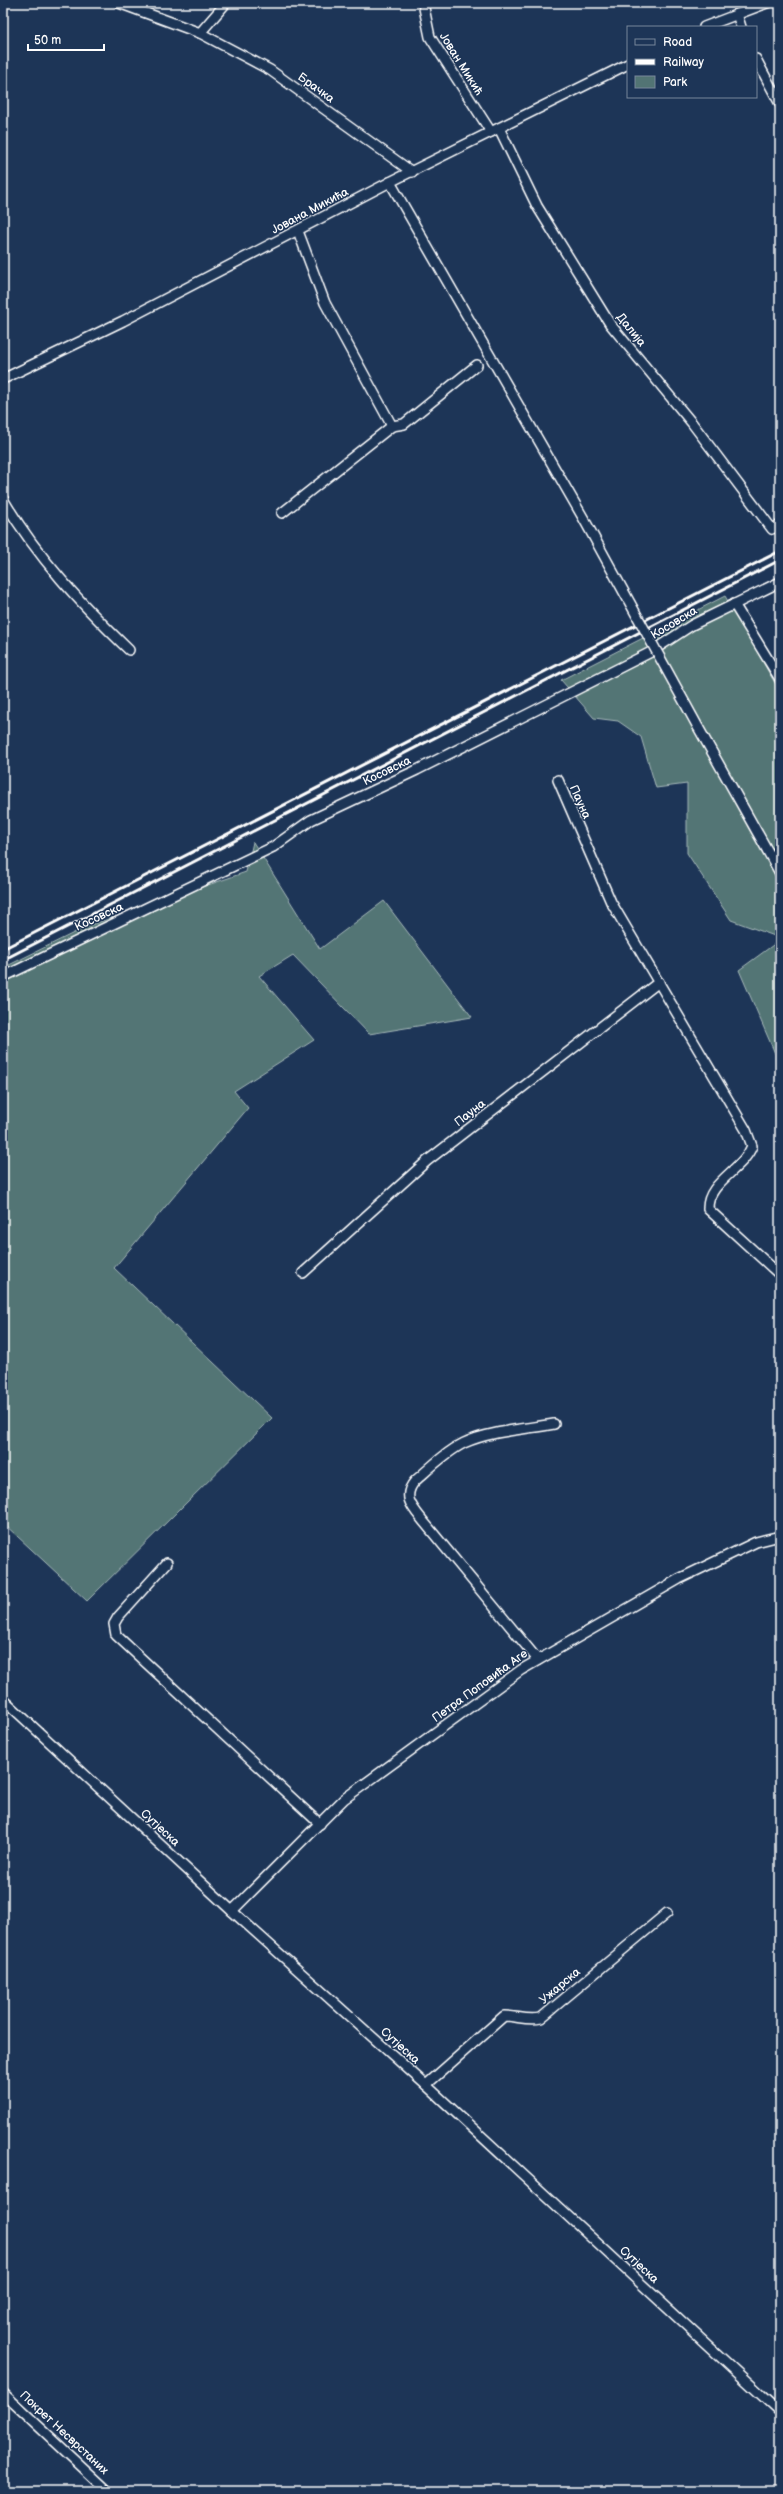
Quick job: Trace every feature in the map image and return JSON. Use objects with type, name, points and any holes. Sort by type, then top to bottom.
[{"type":"street","name":"Брачка","points":[[119,3],[200,33],[270,70],[412,172]]},
{"type":"street","points":[[200,33],[226,3]]},
{"type":"street","name":"Јован Микић","points":[[423,3],[430,37],[495,130]]},
{"type":"street","points":[[707,26],[765,3]]},
{"type":"street","points":[[737,14],[741,26]]},
{"type":"street","points":[[757,61],[780,104]]},
{"type":"street","name":"Јована Микића","points":[[3,379],[123,321],[390,182],[627,64]]},
{"type":"street","name":"Далија","points":[[495,130],[537,206],[610,324],[776,527]]},
{"type":"street","points":[[390,182],[585,521],[780,873]]},
{"type":"street","points":[[298,231],[325,303],[392,426]]},
{"type":"street","points":[[282,513],[392,426],[404,424],[478,365]]},
{"type":"street","points":[[3,499],[33,544],[72,593],[129,650]]},
{"type":"street","name":"Косовска","points":[[3,977],[273,847],[310,820],[417,770],[649,653],[692,625],[780,582]]},
{"type":"street","points":[[734,604],[780,679]]},
{"type":"street","name":"Пауна","points":[[558,780],[611,902],[746,1130],[752,1146],[749,1156],[713,1191],[707,1199],[708,1209],[780,1275]]},
{"type":"street","name":"Пауна","points":[[303,1273],[426,1161],[659,982]]},
{"type":"street","points":[[538,1660],[412,1507],[408,1496],[410,1486],[415,1481],[453,1450],[466,1442],[480,1437],[554,1424]]},
{"type":"street","name":"Петра Поповића Аге","points":[[232,1911],[344,1800],[538,1660],[680,1579],[756,1542],[780,1536]]},
{"type":"street","points":[[167,1563],[118,1617],[114,1627],[116,1635],[320,1824]]},
{"type":"street","name":"Сутјеска","points":[[3,1699],[232,1911],[426,2085],[780,2412]]},
{"type":"street","name":"Ужарска","points":[[426,2085],[504,2016],[518,2016],[528,2020],[541,2018],[667,1913]]},
{"type":"street","name":"Покрет Несврстаних","points":[[3,2393],[108,2491]]},
{"type":"green space","points":[[725,596],[780,692],[780,938],[731,920],[687,853],[687,784],[656,788],[641,737],[618,721],[594,718],[561,680]]},
{"type":"green space","points":[[253,842],[320,949],[384,901],[472,1017],[369,1034],[293,955],[259,976],[314,1040],[234,1091],[248,1108],[114,1268],[272,1418],[87,1601],[3,1523],[3,968],[88,926],[246,872]]},
{"type":"green space","points":[[780,940],[780,1065],[739,970]]},
{"type":"railway","points":[[3,949],[780,551]]},
{"type":"railway","points":[[3,960],[780,560]]}]
